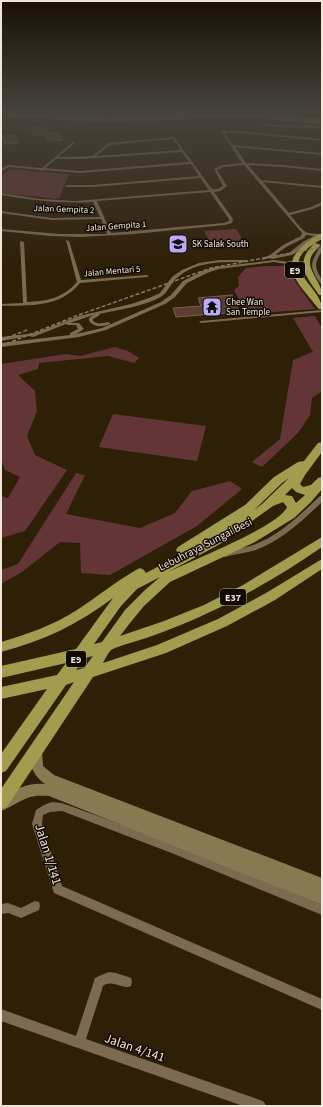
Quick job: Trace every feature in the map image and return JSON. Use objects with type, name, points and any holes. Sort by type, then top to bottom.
[{"type":"highway","name":"E9","points":[[321,237],[300,251],[294,260],[295,271],[322,307]]},
{"type":"highway","name":"E9","points":[[321,237],[307,254],[306,264],[310,276],[322,293]]},
{"type":"highway","name":"Lebuhraya Sungai Besi","points":[[1,766],[116,602],[134,586],[216,541],[266,507],[301,472],[322,445]]},
{"type":"highway","points":[[1,648],[46,632],[81,614],[125,582],[195,543],[250,508],[278,480],[314,456]]},
{"type":"highway","points":[[301,472],[295,484],[298,489],[308,491],[321,483]]},
{"type":"highway","name":"Lebuhraya Sungai Besi","points":[[1,802],[125,619],[152,589],[166,579],[266,530],[290,515],[308,499],[321,483]]},
{"type":"highway","points":[[266,507],[282,498],[288,499],[293,507],[290,515]]},
{"type":"highway","name":"E37","points":[[1,672],[83,654],[136,638],[225,601],[277,573],[322,541]]},
{"type":"highway","name":"E37","points":[[1,693],[77,677],[131,661],[183,642],[288,587],[322,563]]},
{"type":"main road","points":[[36,750],[36,764],[40,774],[49,779],[322,885]]},
{"type":"main road","points":[[1,805],[18,794],[30,790],[39,788],[49,790],[322,898]]},
{"type":"street","points":[[41,170],[48,164]]},
{"type":"street","points":[[1,171],[8,166],[41,170],[87,172],[184,164]]},
{"type":"street","points":[[192,164],[212,191]]},
{"type":"street","points":[[246,164],[304,233],[321,237]]},
{"type":"street","points":[[1,194],[60,202],[95,201],[219,190],[225,186],[215,172],[217,168],[246,164],[322,170]]},
{"type":"street","points":[[67,186],[93,186],[202,177]]},
{"type":"street","points":[[261,182],[322,187]]},
{"type":"street","name":"Jalan Gempita 1","points":[[1,230],[70,236],[154,231],[231,222],[231,219],[212,191]]},
{"type":"street","points":[[95,201],[109,234]]},
{"type":"street","points":[[288,214],[312,208],[322,203]]},
{"type":"street","name":"Jalan Gempita 2","points":[[1,212],[52,218],[102,218]]},
{"type":"street","points":[[304,233],[322,230]]},
{"type":"street","points":[[262,259],[272,256],[303,237],[304,233]]},
{"type":"street","points":[[137,314],[100,325],[94,324],[91,321],[91,318],[96,316],[161,295],[174,276],[196,266],[229,260],[246,261],[284,256],[321,237]]},
{"type":"street","points":[[1,305],[45,302],[60,298],[72,291],[79,282],[67,241]]},
{"type":"street","points":[[22,242],[25,303]]},
{"type":"street","points":[[322,248],[314,260],[313,266],[316,274],[322,282]]},
{"type":"street","points":[[279,251],[284,256],[285,263]]},
{"type":"street","points":[[1,345],[79,335],[104,329],[163,303],[173,296],[185,282],[205,272],[228,266],[274,261],[285,263],[295,271]]},
{"type":"street","name":"Jalan Mentari 5","points":[[79,282],[147,276]]},
{"type":"street","points":[[31,336],[87,315],[117,309]]},
{"type":"street","points":[[201,322],[322,311]]},
{"type":"street","points":[[1,339],[31,336],[69,324],[77,324],[81,329],[71,334],[39,341]]},
{"type":"street","points":[[208,558],[254,547],[277,536],[301,518],[322,498]]},
{"type":"street","name":"Jalan 1/141","points":[[322,910],[180,852],[62,807],[54,806],[46,808],[39,813],[37,824],[58,889],[322,1005]]},
{"type":"street","points":[[1,909],[8,908],[21,913],[35,906]]},
{"type":"street","points":[[79,1042],[99,982],[104,977],[110,977],[127,982]]},
{"type":"street","name":"Jalan 4/141","points":[[1,1015],[260,1106]]},
{"type":"shaded area","points":[[10,169],[69,174],[59,199],[1,193],[1,177]]},
{"type":"shaded area","points":[[236,229],[247,246],[213,249],[204,231]]},
{"type":"shaded area","points":[[287,266],[293,278],[315,309],[247,314],[234,290],[239,286],[238,277],[246,268]]},
{"type":"shaded area","points":[[315,316],[322,328],[322,391],[312,398],[310,415],[298,433],[262,467],[252,462],[280,439],[293,360],[313,352],[293,318]]},
{"type":"shaded area","points":[[115,347],[128,351],[139,358],[134,363],[108,356],[39,363],[38,369],[18,375],[35,391],[37,411],[27,436],[35,455],[67,470],[25,531],[1,538],[1,496],[8,498],[20,477],[5,470],[1,459],[1,364],[66,354],[80,356]]},
{"type":"shaded area","points":[[113,414],[206,426],[197,461],[99,447]]},
{"type":"shaded area","points":[[76,473],[85,475],[66,514],[140,528],[175,513],[192,491],[230,481],[242,489],[197,526],[110,575],[81,573],[80,543],[60,542],[22,572],[1,584],[1,570],[18,564]]},
{"type":"building","name":"Chee Wan San Temple","points":[[232,295],[239,312],[176,317],[173,308],[201,306],[198,298]]},
{"type":"railway","points":[[1,346],[76,316],[211,268],[322,247]]},
{"type":"railway","points":[[1,340],[27,330]]},
{"type":"place","name":"SK Salak South","points":[[178,244]]},
{"type":"place","name":"Chee Wan San Temple","points":[[212,307]]}]
